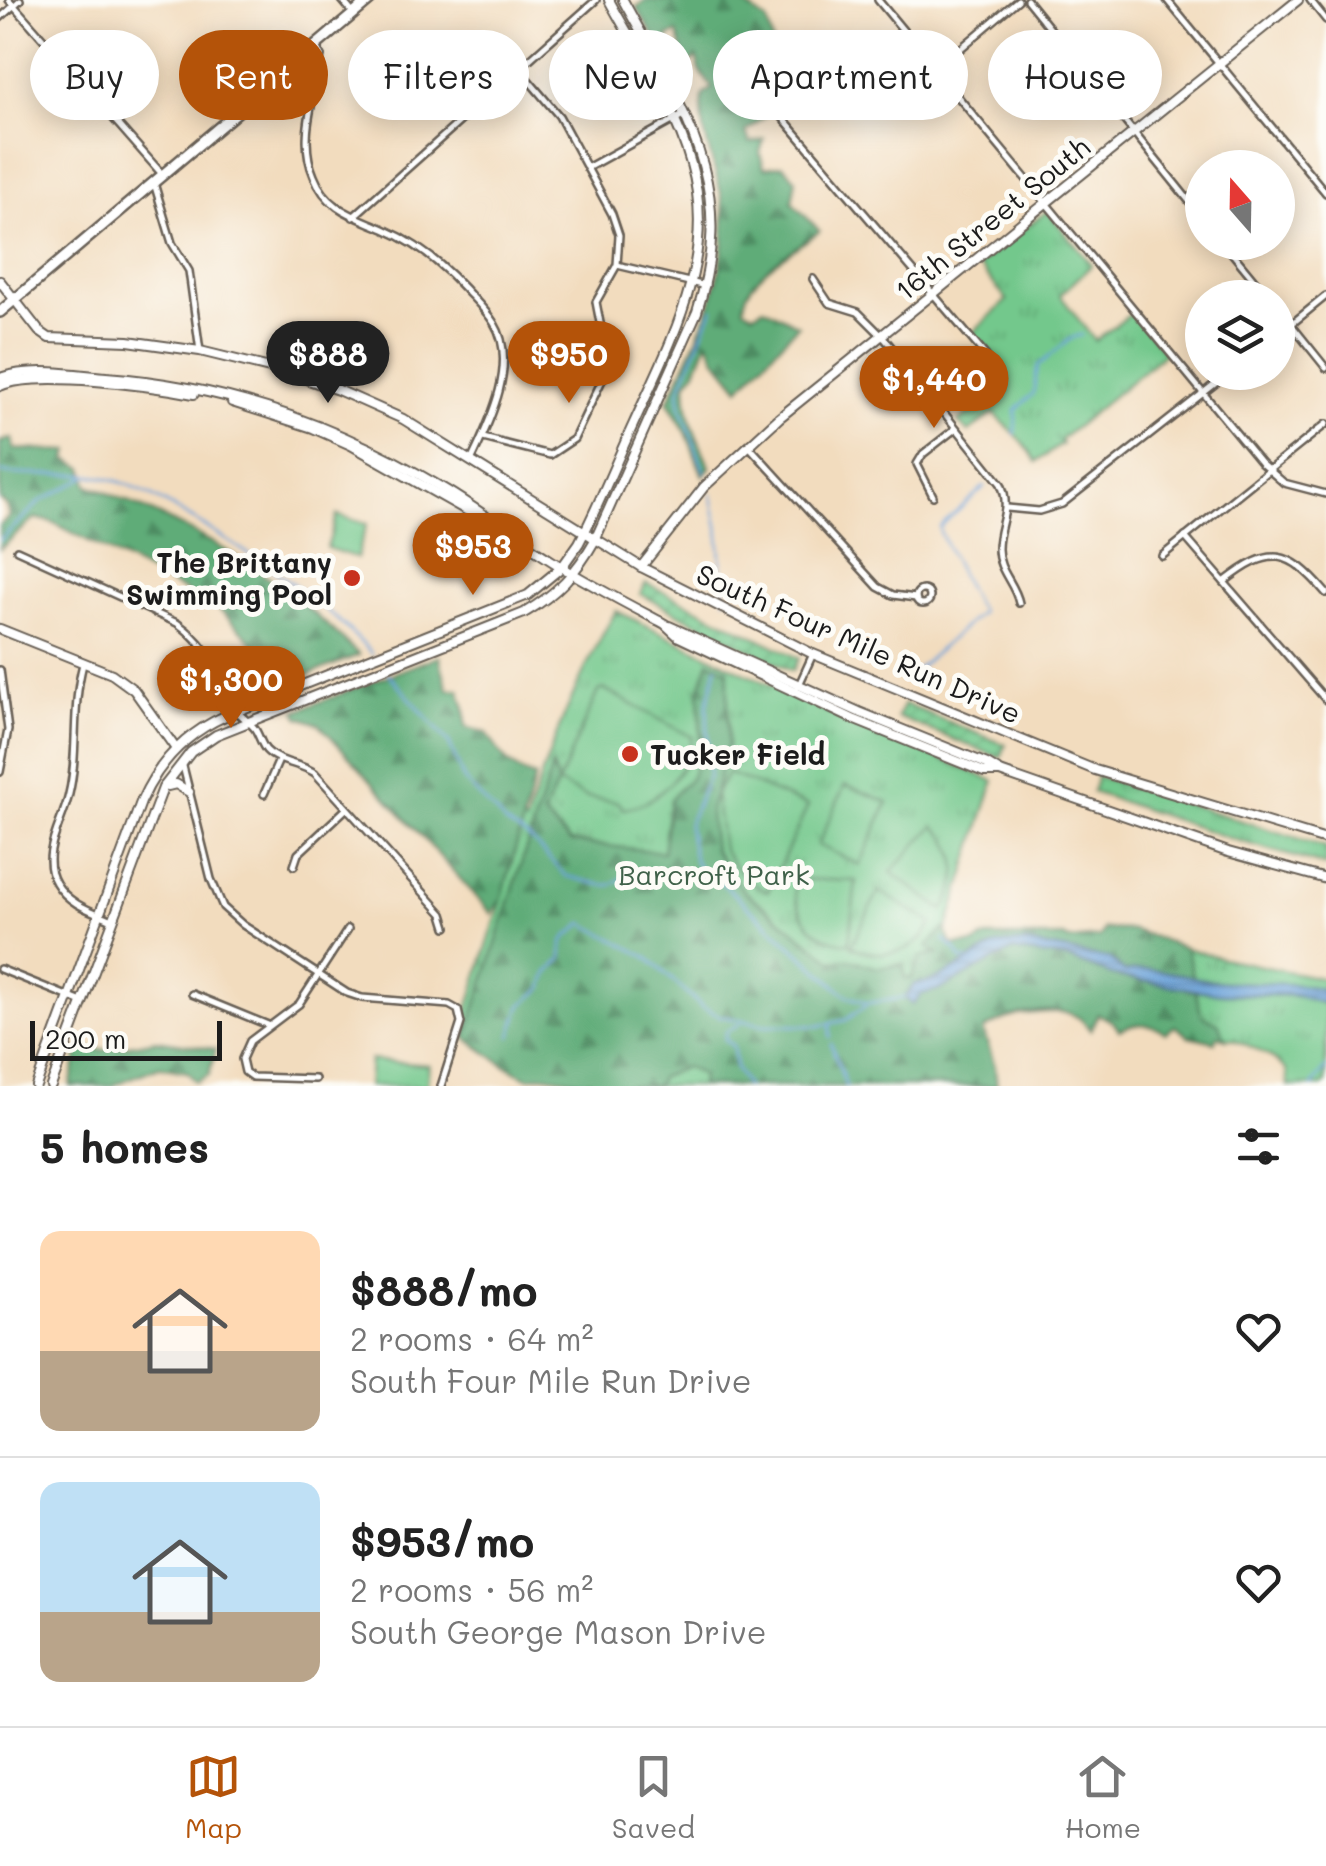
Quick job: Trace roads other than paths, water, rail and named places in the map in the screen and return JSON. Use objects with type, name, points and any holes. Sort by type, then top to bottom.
[{"type":"main road","points":[[328,36],[370,0]]},
{"type":"main road","points":[[609,0],[625,30]]},
{"type":"main road","points":[[623,0],[639,30]]},
{"type":"main road","name":"16th Street South","points":[[642,567],[695,498],[748,445],[1298,0]]},
{"type":"main road","points":[[0,312],[229,120]]},
{"type":"main road","points":[[36,1086],[147,789],[176,748],[201,728],[236,711],[528,596],[562,567],[584,533],[693,284],[699,248],[698,196],[692,164],[674,120]]},
{"type":"main road","points":[[51,1086],[164,786],[182,762],[204,743],[247,722],[524,613],[574,574],[596,540],[706,286],[712,204],[701,152],[688,120]]},
{"type":"main road","name":"South Four Mile Run Drive","points":[[0,281],[49,338],[128,341],[200,352],[338,390],[402,419],[642,567],[813,654],[1095,770],[1326,840]]},
{"type":"main road","points":[[0,378],[23,374],[127,378],[266,406],[390,458],[451,492],[500,528]]},
{"type":"main road","points":[[0,386],[23,380],[117,383],[177,391],[244,406],[351,444],[665,624],[679,637],[928,750],[1197,842],[1326,878]]},
{"type":"main road","points":[[646,397],[657,402]]},
{"type":"main road","points":[[0,630],[112,674],[134,690],[182,762]]},
{"type":"main road","points":[[164,786],[176,784],[189,792]]},
{"type":"street","points":[[342,0],[354,14]]},
{"type":"street","points":[[529,59],[596,0]]},
{"type":"street","points":[[878,0],[902,30]]},
{"type":"street","points":[[968,42],[1018,0]]},
{"type":"street","points":[[1027,0],[1185,196]]},
{"type":"street","points":[[1167,0],[1326,192]]},
{"type":"street","points":[[1310,0],[1326,20]]},
{"type":"street","points":[[0,18],[14,2],[163,175]]},
{"type":"street","points":[[482,438],[550,455],[574,439],[605,374],[606,354],[596,302],[616,264],[619,235],[612,214],[560,116],[529,80]]},
{"type":"street","points":[[968,109],[1268,470],[1295,488],[1326,494]]},
{"type":"street","points":[[309,120],[311,167],[324,196],[354,217],[419,248],[452,274],[494,323],[503,359],[497,396],[470,461]]},
{"type":"street","points":[[354,217],[461,120]]},
{"type":"street","points":[[587,168],[672,120]]},
{"type":"street","points":[[785,120],[986,356]]},
{"type":"street","points":[[154,183],[172,244],[190,271],[200,352]]},
{"type":"street","points":[[1238,260],[1255,280]]},
{"type":"street","points":[[616,264],[706,286]]},
{"type":"street","points":[[812,280],[829,302],[858,312],[883,336],[1002,484],[1007,508],[998,551],[1004,575],[1019,603]]},
{"type":"street","points":[[1295,321],[1326,296]]},
{"type":"street","points":[[1295,329],[1326,368]]},
{"type":"street","points":[[1007,508],[1039,511],[1062,504],[1207,390]]},
{"type":"street","points":[[1162,556],[1326,424]]},
{"type":"street","points":[[933,496],[918,464],[923,454],[954,429]]},
{"type":"street","points":[[748,445],[878,588],[916,598]]},
{"type":"street","points":[[1185,537],[1326,700]]},
{"type":"street","points":[[16,550],[177,623],[204,647],[229,702],[266,750],[279,760],[300,763],[315,773],[443,914],[447,927]]},
{"type":"street","points":[[1224,582],[1249,562],[1279,557],[1308,571],[1326,593]]},
{"type":"street","points":[[797,689],[813,654]]},
{"type":"street","points":[[83,664],[76,693],[71,790],[50,862],[55,881],[69,900],[114,920]]},
{"type":"street","points":[[0,670],[8,730],[0,772]]},
{"type":"street","points":[[264,794],[279,760]]},
{"type":"street","points":[[182,762],[211,879],[231,916],[347,993],[362,998],[448,1005],[458,1010],[461,1023],[441,1086]]},
{"type":"street","points":[[294,866],[298,854],[346,809]]},
{"type":"street","points":[[314,1080],[248,1076],[242,1059],[250,1041],[300,1004],[348,930]]},
{"type":"street","points":[[0,969],[82,1002]]},
{"type":"street","points":[[192,994],[269,1026]]},
{"type":"water","points":[[1026,943],[1110,959],[1125,972],[1150,970],[1212,981],[1313,987],[1326,990],[1326,1004],[1297,996],[1221,994],[1142,981],[1069,959],[1012,951],[941,989],[922,994],[912,1004],[905,998],[914,984],[945,975],[993,947]]},
{"type":"waterway","points":[[705,473],[679,391],[713,308]]},
{"type":"waterway","points":[[1015,434],[1016,410],[1033,394],[1038,365],[1070,339],[1082,335]]},
{"type":"waterway","points":[[0,472],[100,477],[145,493],[289,581],[333,615],[372,654]]},
{"type":"waterway","points":[[0,540],[41,501],[86,477]]},
{"type":"waterway","points":[[914,672],[981,612],[940,527],[985,486]]},
{"type":"waterway","points":[[711,493],[725,599]]},
{"type":"waterway","points":[[704,875],[694,860],[688,825],[709,775],[707,706],[717,667]]},
{"type":"waterway","points":[[387,672],[449,743],[464,780],[506,824],[530,839],[566,876],[602,885],[611,885],[629,874],[714,876],[847,996],[868,1003],[904,998]]},
{"type":"waterway","points":[[511,1036],[521,1006],[543,988],[548,973],[562,959],[564,940],[583,923],[647,957],[702,1007],[720,1016],[764,1025],[818,1026],[846,1020],[866,1005]]},
{"type":"waterway","points":[[944,940],[961,960],[967,960]]},
{"type":"waterway","points":[[739,1024],[726,1032],[725,1040],[733,1046],[736,1069],[746,1086]]},
{"type":"waterway","points":[[830,1024],[830,1037]]},
{"type":"waterway","points":[[831,1044],[846,1086]]},
{"type":"waterway","points":[[1312,1086],[1326,1068]]},
{"type":"place","name":"The Brittany Swimming Pool","points":[[352,578]]},
{"type":"place","name":"Tucker Field","points":[[630,754]]},
{"type":"park label","name":"Barcroft Park","points":[[714,874]]}]
